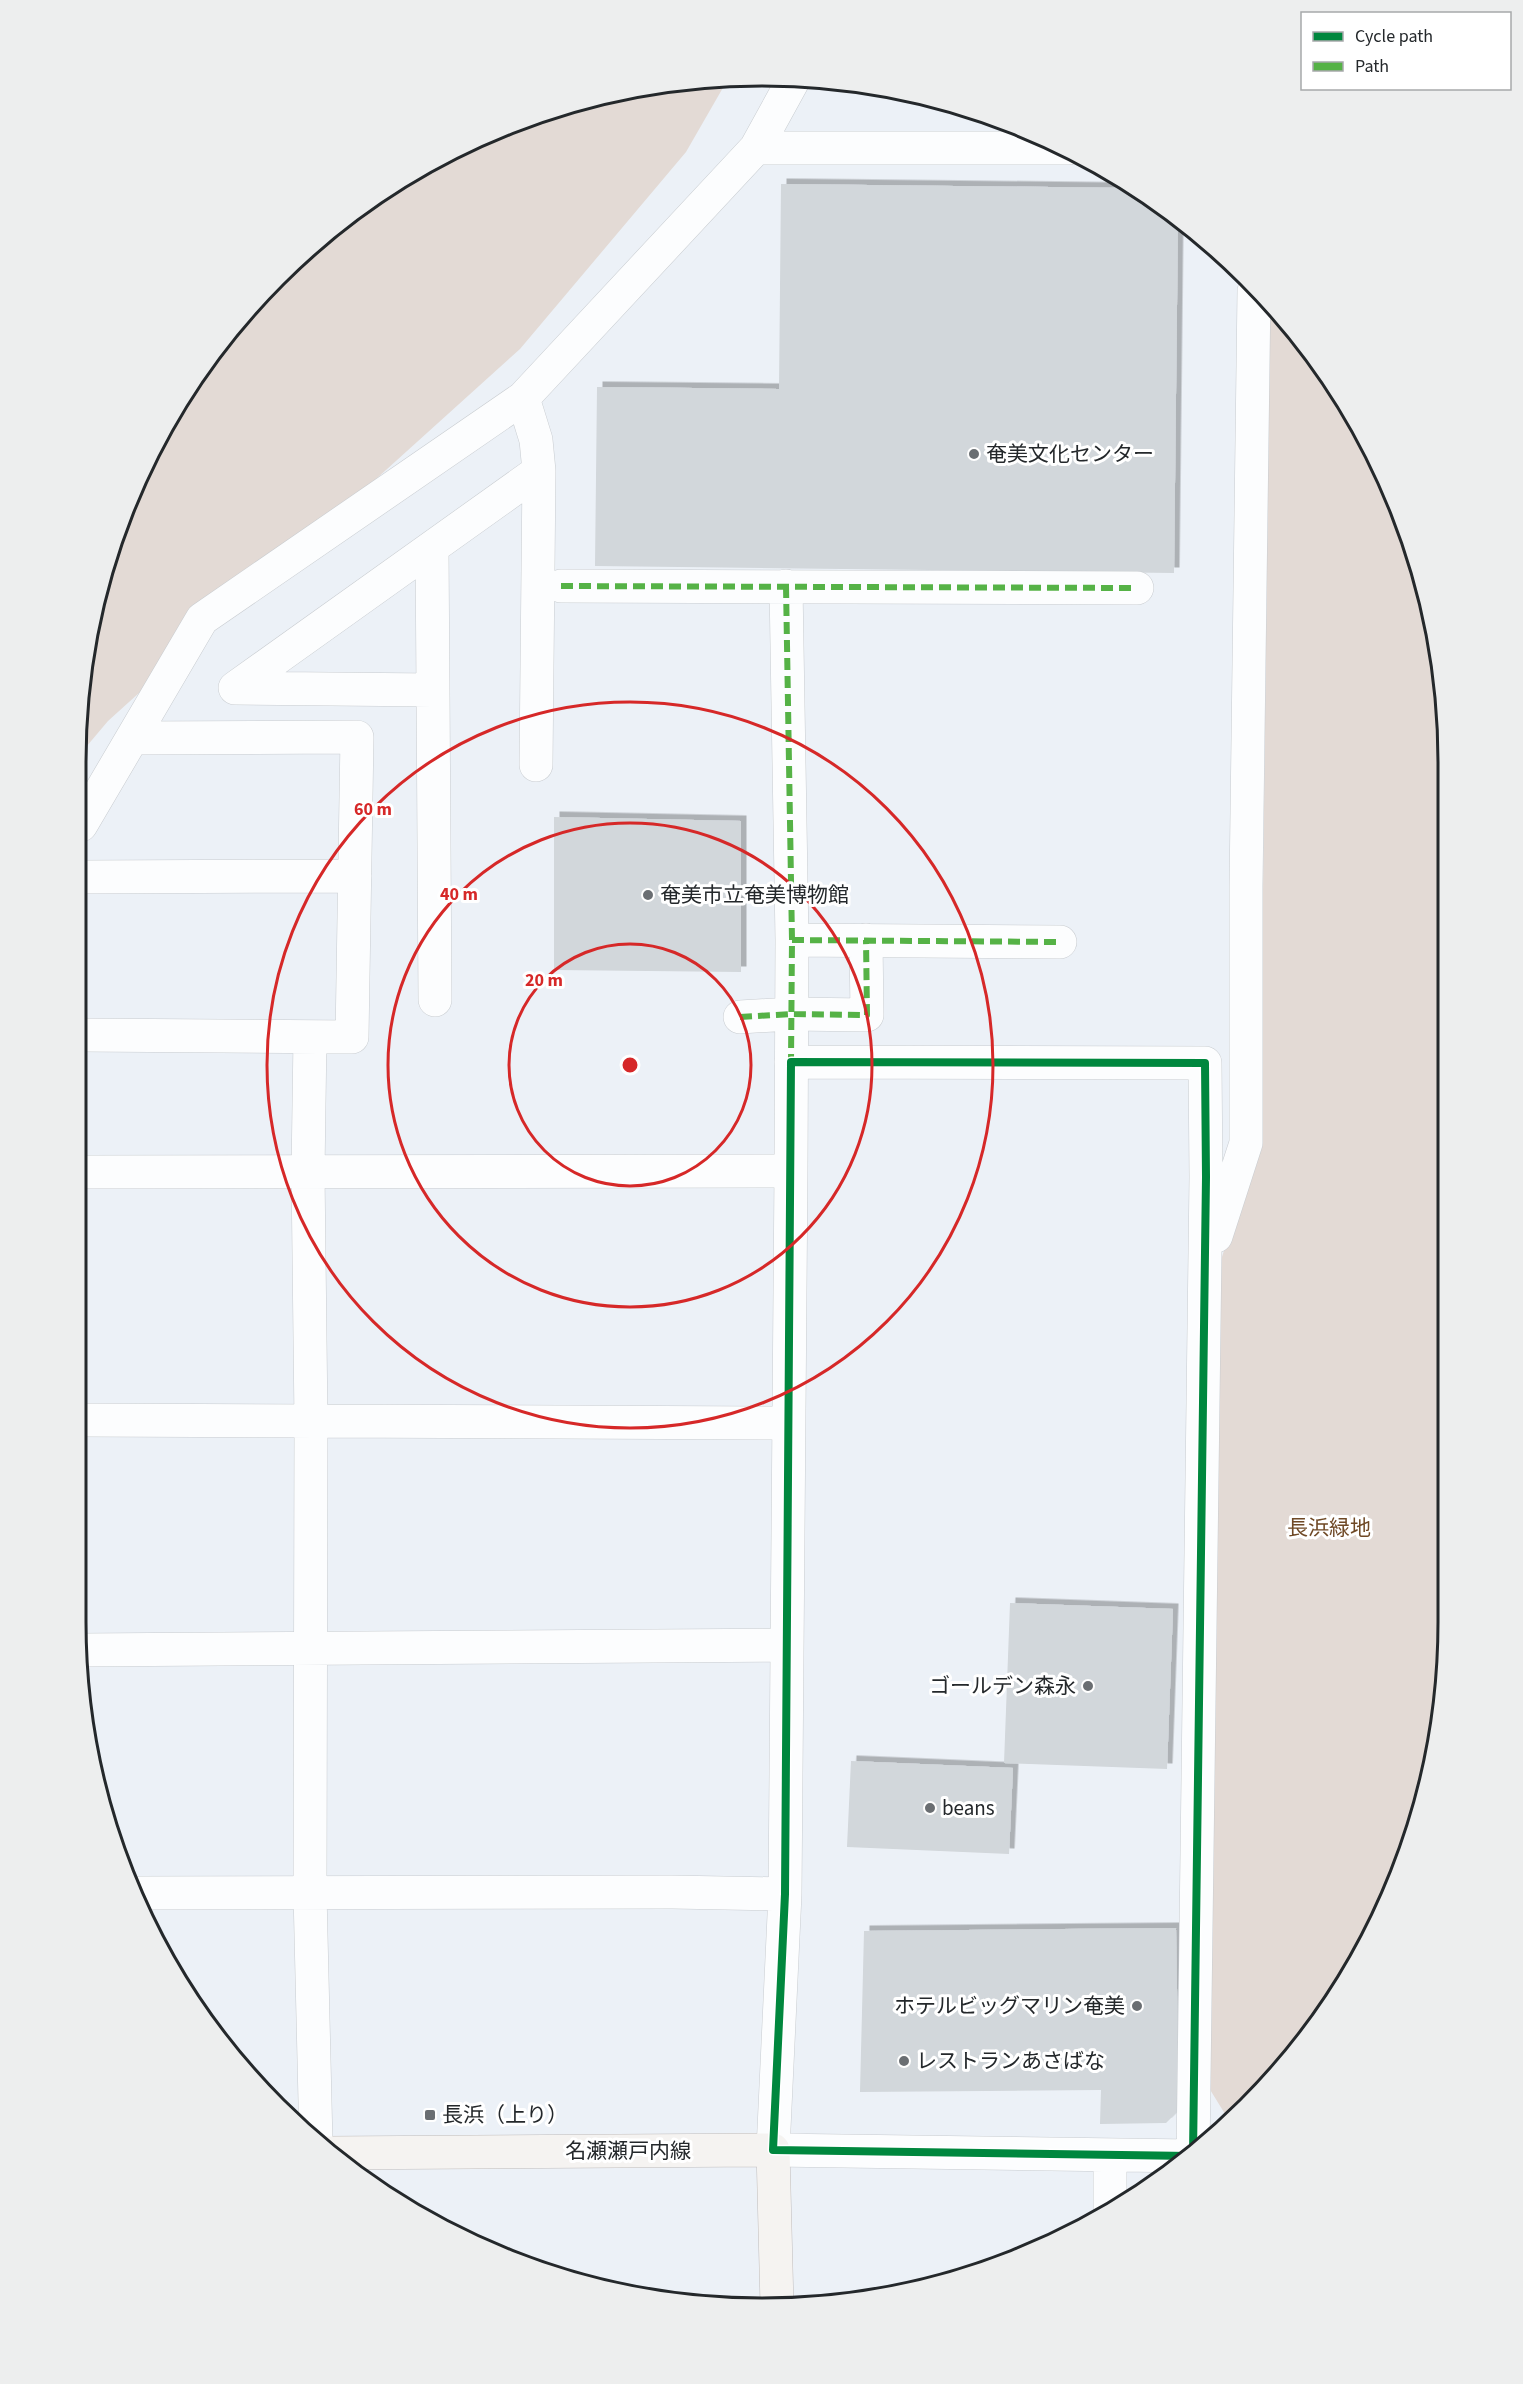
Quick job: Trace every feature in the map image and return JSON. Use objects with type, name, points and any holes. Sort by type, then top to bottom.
[{"type":"main road","name":"名瀬瀬戸内線","points":[[343,2153],[773,2150]]},
{"type":"main road","points":[[773,2150],[777,2298]]},
{"type":"street","points":[[86,816],[202,619],[523,398],[756,148],[790,87]]},
{"type":"street","points":[[756,148],[1044,148]]},
{"type":"street","points":[[1205,1268],[1246,1143],[1246,887],[1254,298]]},
{"type":"street","points":[[523,398],[536,440],[539,471],[536,765]]},
{"type":"street","points":[[433,690],[236,688],[539,471]]},
{"type":"street","points":[[432,548],[435,1000]]},
{"type":"street","points":[[561,586],[1137,588]]},
{"type":"street","points":[[786,586],[792,940],[785,1894],[773,2150],[1178,2155]]},
{"type":"street","points":[[86,1035],[352,1037],[357,736],[133,738]]},
{"type":"street","points":[[86,877],[355,876]]},
{"type":"street","points":[[792,940],[1060,942]]},
{"type":"street","points":[[740,1017],[790,1014],[867,1015],[866,940]]},
{"type":"street","points":[[310,1037],[308,1172],[311,1421],[310,1893],[316,2131]]},
{"type":"street","points":[[791,1062],[1205,1063],[1205,1268],[1192,2143]]},
{"type":"street","points":[[86,1172],[790,1171]]},
{"type":"street","points":[[86,1420],[788,1423]]},
{"type":"street","points":[[87,1650],[786,1645]]},
{"type":"street","points":[[142,1893],[785,1894]]},
{"type":"street","points":[[1110,2155],[1110,2202]]},
{"type":"green space","points":[[723,87],[686,152],[520,349],[108,721],[86,747],[91,673],[98,630],[121,544],[137,503],[176,423],[199,386],[225,350],[283,283],[350,225],[386,199],[463,155],[503,137],[544,121],[630,98],[673,91]]},
{"type":"green space","name":"長浜緑地","points":[[1270,316],[1324,386],[1368,463],[1402,544],[1425,630],[1432,673],[1438,762],[1438,1622],[1432,1711],[1425,1754],[1402,1840],[1386,1881],[1368,1921],[1324,1998],[1270,2068],[1225,2114],[1209,2088],[1217,1272],[1260,1141]]},
{"type":"building","points":[[781,184],[1119,188],[1178,229],[1174,573],[595,566],[597,387],[779,389]]},
{"type":"building","name":"奄美市立奄美博物館","points":[[554,817],[741,821],[741,972],[554,970]]},
{"type":"building","name":"ゴールデン森永","points":[[1010,1603],[1173,1609],[1167,1769],[1004,1763]]},
{"type":"building","name":"beans","points":[[851,1761],[1013,1768],[1009,1854],[847,1847]]},
{"type":"building","points":[[1176,1928],[1179,2110],[1166,2123],[1100,2124],[1101,2090],[860,2092],[864,1931]]},
{"type":"marked path","points":[[561,586],[1137,588]]},
{"type":"marked path","points":[[786,586],[792,940],[791,1062]]},
{"type":"marked path","points":[[792,940],[1060,942]]},
{"type":"marked path","points":[[740,1017],[791,1014],[867,1015],[866,940]]},
{"type":"cycle path","points":[[1177,2156],[773,2150],[785,1894],[791,1062],[1205,1063],[1206,1177],[1193,2142]]},
{"type":"place","name":"奄美文化センター","points":[[974,454]]},
{"type":"place","name":"奄美市立奄美博物館","points":[[648,895]]},
{"type":"place","name":"ゴールデン森永","points":[[1088,1686]]},
{"type":"place","name":"beans","points":[[930,1808]]},
{"type":"place","name":"ホテルビッグマリン奄美","points":[[1137,2006]]},
{"type":"place","name":"レストランあさばな","points":[[904,2061]]},
{"type":"place","name":"長浜（上り）","points":[[430,2115]]}]
